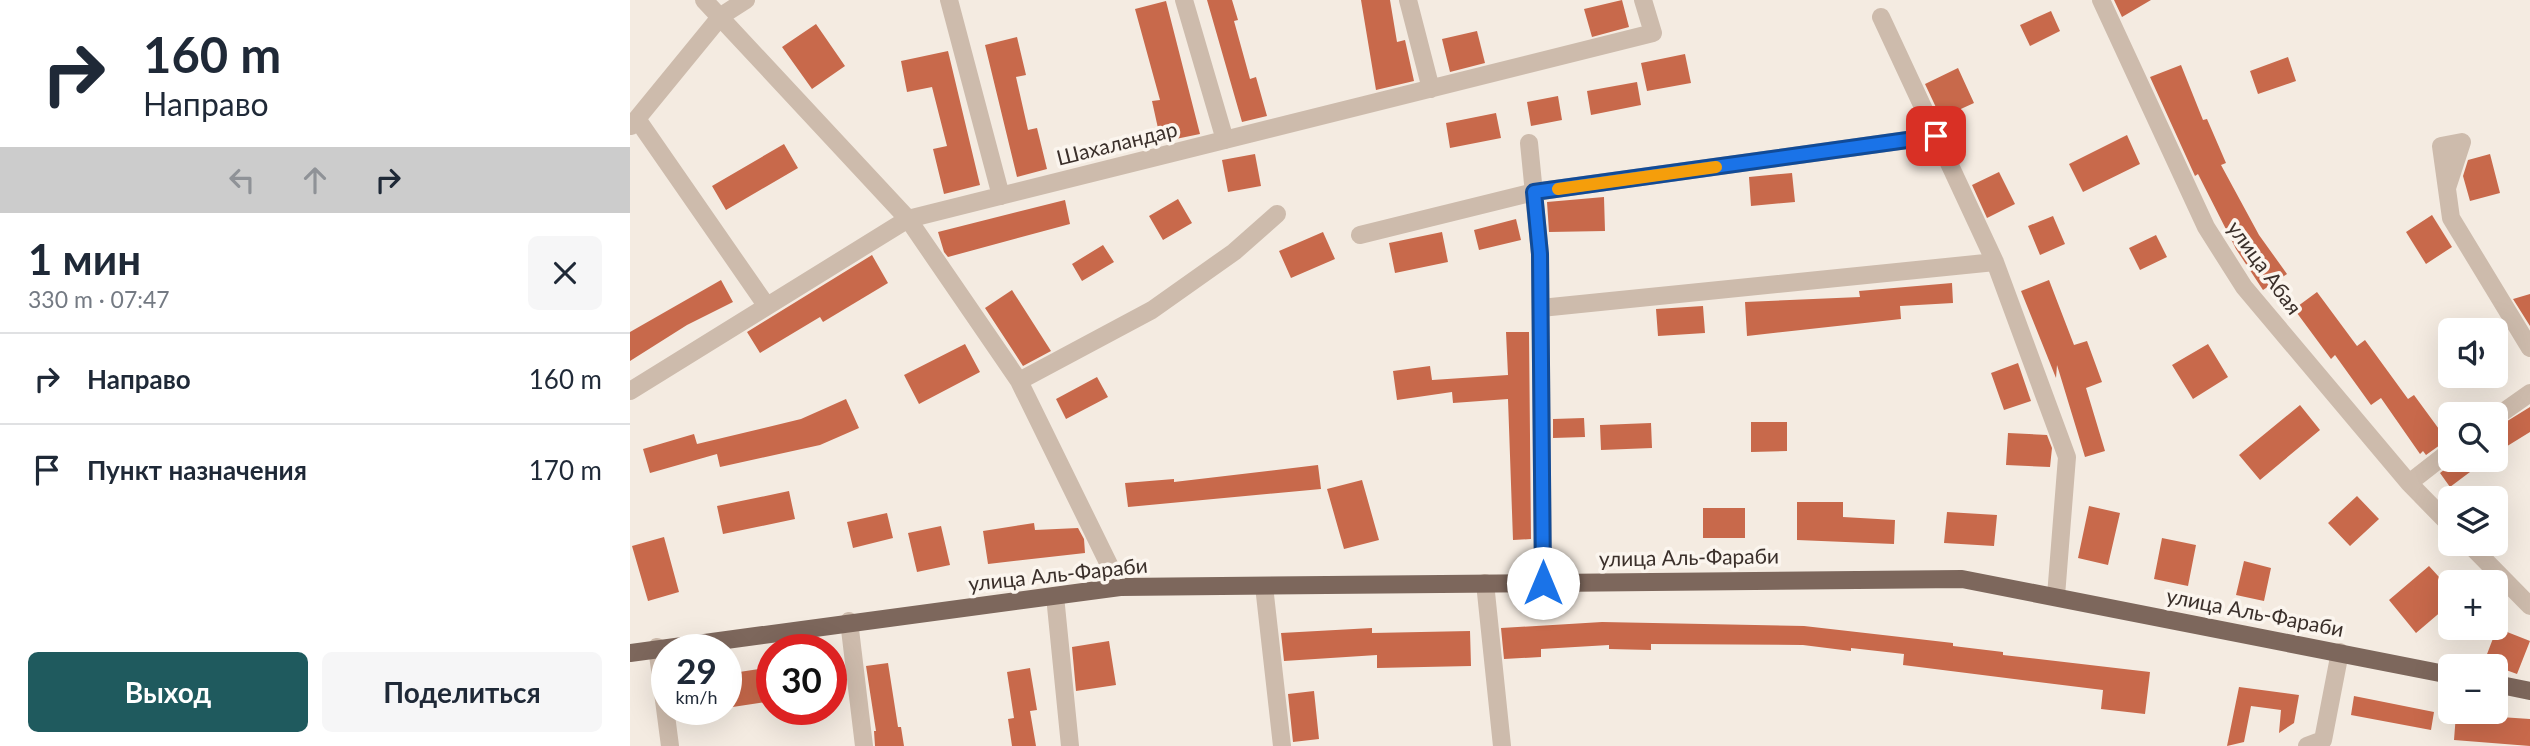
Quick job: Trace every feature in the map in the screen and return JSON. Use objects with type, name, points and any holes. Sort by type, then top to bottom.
[{"type":"main road","name":"улица Аль-Фараби","points":[[742,635],[1120,587],[1962,579],[2438,672]]},
{"type":"main road","name":"улица Аль-Фараби","points":[[630,653],[651,648]]},
{"type":"main road","points":[[2508,686],[2530,691]]},
{"type":"street","points":[[704,0],[908,219],[1019,381],[1120,587]]},
{"type":"street","points":[[746,0],[721,16],[634,124],[766,305]]},
{"type":"street","points":[[949,0],[1001,196]]},
{"type":"street","points":[[1184,0],[1225,140]]},
{"type":"street","points":[[1408,0],[1431,89]]},
{"type":"street","name":"Шахаландар","points":[[630,391],[908,219],[1653,33],[1643,0]]},
{"type":"street","name":"улица Абая","points":[[2101,0],[2206,227],[2238,277],[2409,483],[2438,513]]},
{"type":"street","points":[[1881,17],[1995,262],[2067,457],[2056,596]]},
{"type":"street","points":[[1360,235],[1534,192],[1936,136]]},
{"type":"street","points":[[1529,143],[1540,254],[1543,583]]},
{"type":"street","points":[[2447,188],[2451,218],[2530,348]]},
{"type":"street","points":[[1019,381],[1152,310],[1234,253],[1277,214]]},
{"type":"street","points":[[1541,308],[1995,262]]},
{"type":"street","points":[[2508,409],[2530,393]]},
{"type":"street","points":[[2409,483],[2438,460]]},
{"type":"street","points":[[2481,556],[2530,606]]},
{"type":"street","points":[[1485,583],[1502,746]]},
{"type":"street","points":[[1264,586],[1282,746]]},
{"type":"street","points":[[1055,596],[1070,746]]},
{"type":"street","points":[[849,621],[863,746]]},
{"type":"street","points":[[2318,744],[2340,652]]},
{"type":"street","points":[[667,725],[670,746]]},
{"type":"building","points":[[1207,0],[1232,0],[1238,20],[1234,21],[1250,79],[1256,77],[1267,116],[1242,122]]},
{"type":"building","points":[[1361,0],[1390,0],[1397,42],[1405,40],[1414,81],[1376,90]]},
{"type":"building","points":[[1622,0],[1629,27],[1592,37],[1584,9]]},
{"type":"building","points":[[2114,0],[2151,0],[2122,17]]},
{"type":"building","points":[[1166,1],[1200,134],[1161,142],[1152,101],[1160,100],[1135,9]]},
{"type":"building","points":[[2051,11],[2060,31],[2030,46],[2020,25]]},
{"type":"building","points":[[816,24],[845,66],[812,89],[782,47]]},
{"type":"building","points":[[1477,31],[1485,63],[1450,72],[1442,39]]},
{"type":"building","points":[[1017,37],[1026,75],[1016,77],[1028,130],[1037,128],[1047,169],[1017,177],[985,45]]},
{"type":"building","points":[[948,51],[980,185],[944,194],[933,149],[947,146],[932,87],[907,92],[901,61]]},
{"type":"building","points":[[1685,54],[1691,83],[1647,91],[1641,63]]},
{"type":"building","points":[[2288,57],[2296,81],[2258,94],[2250,71]]},
{"type":"building","points":[[2181,65],[2203,120],[2207,119],[2226,163],[2221,165],[2259,235],[2287,274],[2263,290],[2236,249],[2198,174],[2195,176],[2150,77]]},
{"type":"building","points":[[1958,68],[1974,103],[1941,118],[1925,84]]},
{"type":"building","points":[[1637,82],[1641,105],[1591,115],[1587,91]]},
{"type":"building","points":[[1558,96],[1562,120],[1531,126],[1527,102]]},
{"type":"building","points":[[1496,113],[1501,138],[1450,148],[1446,123]]},
{"type":"building","points":[[2127,135],[2140,164],[2083,192],[2069,164]]},
{"type":"building","points":[[784,144],[798,168],[726,210],[712,186]]},
{"type":"building","points":[[1255,154],[1261,186],[1228,192],[1222,160]]},
{"type":"building","points":[[2490,154],[2500,193],[2470,201],[2463,176],[2468,160]]},
{"type":"building","points":[[1999,172],[2015,204],[1987,218],[1972,185]]},
{"type":"building","points":[[1792,173],[1795,202],[1751,206],[1749,177]]},
{"type":"building","points":[[1604,197],[1605,231],[1549,232],[1547,202]]},
{"type":"building","points":[[1178,199],[1192,223],[1163,240],[1149,216]]},
{"type":"building","points":[[1065,200],[1070,224],[948,257],[944,252],[938,232]]},
{"type":"building","points":[[2432,215],[2452,247],[2426,264],[2406,232]]},
{"type":"building","points":[[2053,216],[2065,244],[2040,255],[2028,226]]},
{"type":"building","points":[[1516,219],[1521,240],[1479,250],[1474,230]]},
{"type":"building","points":[[1323,232],[1335,259],[1291,278],[1279,251]]},
{"type":"building","points":[[1442,232],[1448,262],[1395,273],[1389,243]]},
{"type":"building","points":[[2156,235],[2167,257],[2140,270],[2129,248]]},
{"type":"building","points":[[1103,245],[1114,262],[1082,281],[1072,264]]},
{"type":"building","points":[[872,255],[888,283],[823,322],[820,317],[760,353],[747,332]]},
{"type":"building","points":[[721,280],[733,302],[687,325],[630,361],[630,332]]},
{"type":"building","points":[[2049,280],[2074,345],[2087,341],[2102,382],[2086,388],[2105,451],[2085,457],[2057,365],[2056,378],[2021,291]]},
{"type":"building","points":[[1952,283],[1953,303],[1900,306],[1901,319],[1747,336],[1745,302],[1860,297],[1859,291]]},
{"type":"building","points":[[1012,290],[1051,351],[1023,366],[985,308]]},
{"type":"building","points":[[2317,292],[2357,346],[2365,340],[2408,399],[2414,395],[2438,428],[2438,446],[2426,455],[2423,451],[2420,454],[2381,398],[2371,405],[2335,355],[2331,359],[2294,309]]},
{"type":"building","points":[[2530,294],[2530,326],[2513,299]]},
{"type":"building","points":[[1703,306],[1705,333],[1658,336],[1656,309]]},
{"type":"building","points":[[1506,332],[1529,332],[1531,539],[1513,540],[1508,399],[1453,403],[1452,392],[1397,400],[1393,371],[1430,366],[1432,380],[1508,375]]},
{"type":"building","points":[[965,344],[980,372],[919,404],[904,375]]},
{"type":"building","points":[[2208,344],[2228,377],[2193,399],[2172,365]]},
{"type":"building","points":[[2018,363],[2031,401],[2004,410],[1991,373]]},
{"type":"building","points":[[1097,377],[1108,397],[1066,419],[1056,399]]},
{"type":"building","points":[[846,399],[859,428],[820,445],[720,467],[717,454],[650,473],[643,449],[694,434],[697,444],[801,419]]},
{"type":"building","points":[[2300,405],[2320,430],[2260,480],[2239,455]]},
{"type":"building","points":[[2530,407],[2530,432],[2508,446],[2508,421]]},
{"type":"building","points":[[1584,418],[1585,437],[1553,438],[1553,419]]},
{"type":"building","points":[[1751,422],[1787,422],[1787,451],[1751,452]]},
{"type":"building","points":[[1651,423],[1652,448],[1601,450],[1600,425]]},
{"type":"building","points":[[2008,433],[2047,435],[2052,448],[2050,467],[2006,465]]},
{"type":"building","points":[[1318,465],[1321,489],[1128,507],[1125,483],[1174,479],[1174,482]]},
{"type":"building","points":[[2441,472],[2470,472],[2451,486]]},
{"type":"building","points":[[1362,480],[1379,540],[1344,549],[1327,489]]},
{"type":"building","points":[[789,491],[795,519],[723,534],[717,506]]},
{"type":"building","points":[[2357,496],[2379,519],[2350,546],[2328,523]]},
{"type":"building","points":[[1797,502],[1843,502],[1843,517],[1895,520],[1894,544],[1797,540]]},
{"type":"building","points":[[2089,506],[2120,513],[2108,565],[2078,558]]},
{"type":"building","points":[[1703,508],[1745,508],[1745,538],[1703,538]]},
{"type":"building","points":[[1947,512],[1997,515],[1994,546],[1944,543]]},
{"type":"building","points":[[887,513],[893,538],[853,548],[847,522]]},
{"type":"building","points":[[1034,523],[1035,530],[1078,528],[1084,539],[1085,553],[988,564],[983,531]]},
{"type":"building","points":[[941,526],[950,565],[917,572],[908,533]]},
{"type":"building","points":[[664,537],[679,592],[648,601],[632,546]]},
{"type":"building","points":[[2162,538],[2196,545],[2188,586],[2154,579]]},
{"type":"building","points":[[2244,561],[2271,568],[2264,601],[2236,595]]},
{"type":"building","points":[[2429,566],[2438,576],[2438,614],[2416,633],[2389,600]]},
{"type":"building","points":[[1602,622],[1804,626],[1953,643],[1953,646],[2003,652],[2003,655],[2150,672],[2145,714],[2101,709],[2103,690],[1903,665],[1904,654],[1851,648],[1851,651],[1803,645],[1651,644],[1651,650],[1609,649],[1609,645],[1541,649],[1541,657],[1504,659],[1501,628]]},
{"type":"building","points":[[1372,628],[1372,633],[1470,631],[1471,666],[1377,668],[1377,655],[1284,661],[1281,633]]},
{"type":"building","points":[[2508,632],[2530,641],[2517,674],[2508,671],[2508,654],[2487,654],[2492,640],[2508,640]]},
{"type":"building","points":[[1109,641],[1116,685],[1076,691],[1072,647]]},
{"type":"building","points":[[888,663],[898,727],[901,727],[904,746],[875,746],[876,731],[866,666]]},
{"type":"building","points":[[1030,668],[1037,710],[1030,711],[1036,746],[1012,746],[1008,719],[1014,718],[1007,672]]},
{"type":"building","points":[[756,669],[756,703],[742,706],[742,672]]},
{"type":"building","points":[[2239,687],[2299,695],[2294,723],[2279,733],[2281,710],[2251,706],[2244,742],[2227,746]]},
{"type":"building","points":[[1314,691],[1319,739],[1293,742],[1288,694]]},
{"type":"building","points":[[2354,696],[2434,712],[2431,730],[2351,715]]},
{"type":"building","points":[[2508,718],[2530,719],[2530,746],[2454,740],[2455,724],[2508,724]]},
{"type":"slow traffic","points":[[1558,189],[1716,167]]},
{"type":"route","points":[[1543,583],[1540,254],[1534,192],[1936,136]]}]
